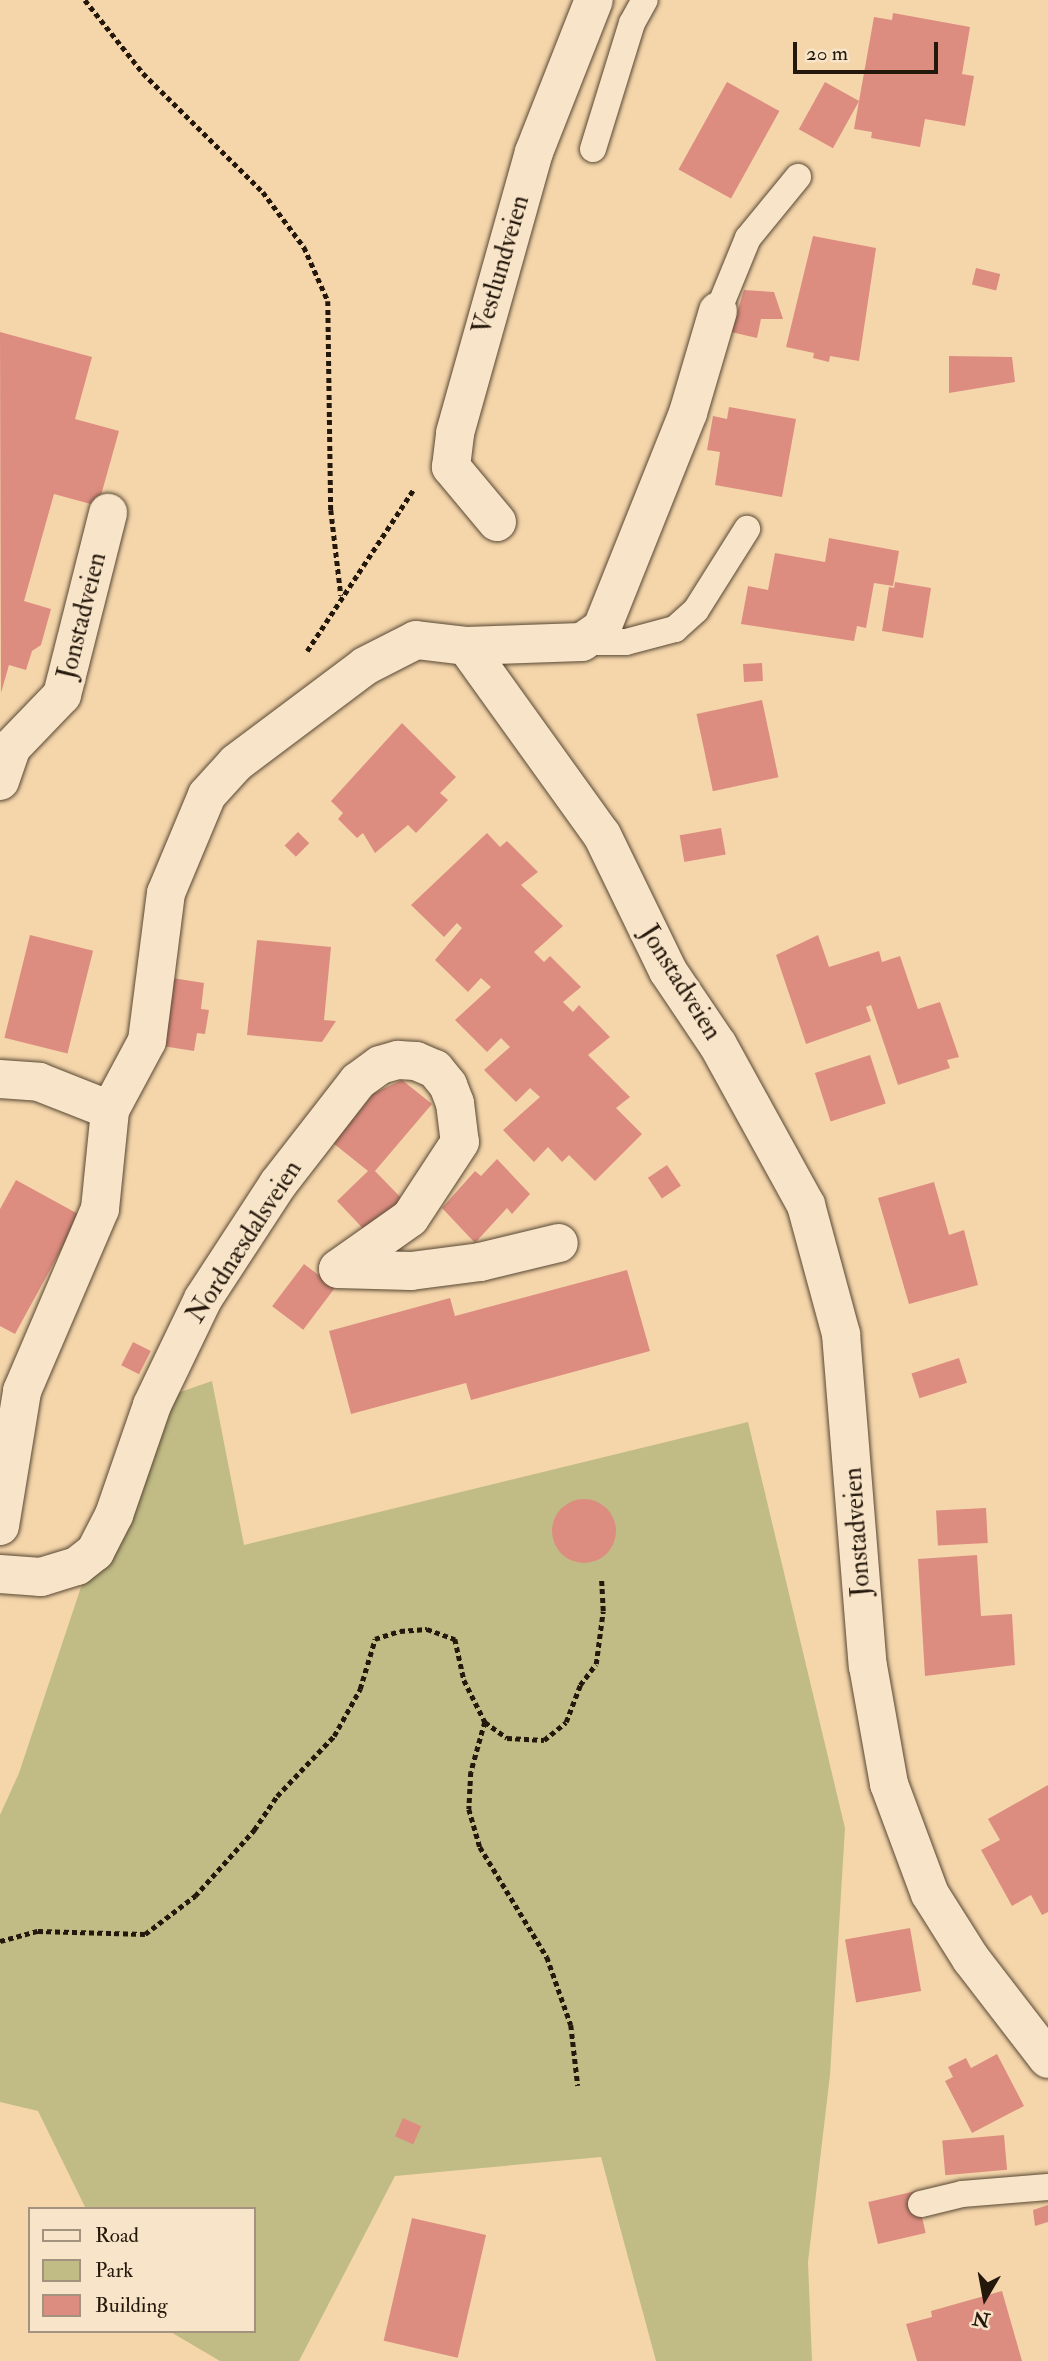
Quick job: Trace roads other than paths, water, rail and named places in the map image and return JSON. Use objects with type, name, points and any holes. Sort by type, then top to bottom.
[{"type":"street","name":"Vestlundveien","points":[[497,522],[451,467],[455,433],[534,152],[594,0]]},
{"type":"street","points":[[0,1526],[22,1391],[100,1209],[110,1110],[146,1041],[166,893],[206,795],[236,763],[365,666],[416,640],[466,646],[582,642],[602,628],[688,412],[718,311]]},
{"type":"street","name":"Jonstadveien","points":[[0,780],[12,747],[62,695],[108,513]]},
{"type":"street","name":"Jonstadveien","points":[[466,646],[602,835],[668,971],[718,1045],[806,1205],[841,1334],[868,1666],[888,1784],[930,1894],[971,1959],[1048,2059]]},
{"type":"street","name":"Nordnæsdalsveien","points":[[0,1574],[41,1577],[77,1566],[95,1552],[114,1515],[152,1405],[203,1299],[278,1184],[358,1081],[380,1065],[416,1061],[435,1069],[448,1085],[455,1103],[460,1142],[431,1190],[410,1218],[338,1269],[411,1271],[480,1262],[559,1243]]},
{"type":"street","points":[[0,1079],[38,1082],[110,1110]]},
{"type":"lane","points":[[593,149],[632,23],[645,0]]},
{"type":"lane","points":[[718,311],[748,238],[798,177]]},
{"type":"lane","points":[[582,642],[626,642],[675,629],[696,610],[747,529]]},
{"type":"lane","points":[[920,2204],[962,2194],[1048,2186]]}]
